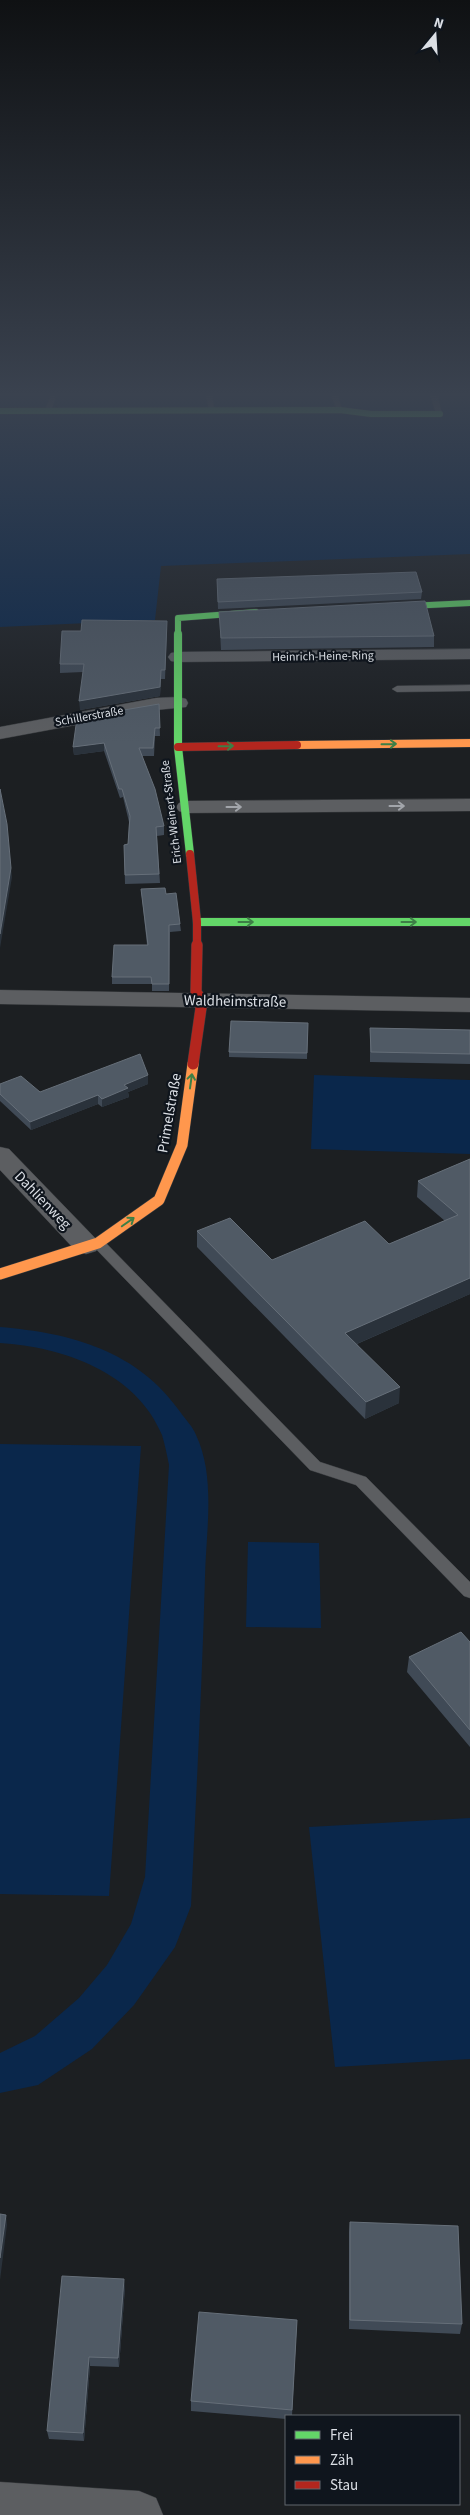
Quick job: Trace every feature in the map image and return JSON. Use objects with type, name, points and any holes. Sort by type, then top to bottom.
[{"type":"street","points":[[381,607],[470,603]]},
{"type":"street","name":"Erich-Weinert-Straße","points":[[202,1001],[196,992],[197,922],[178,747],[178,618],[273,612]]},
{"type":"street","name":"Heinrich-Heine-Ring","points":[[177,657],[470,654]]},
{"type":"street","name":"Schillerstraße","points":[[0,733],[156,704],[179,703]]},
{"type":"street","points":[[178,747],[470,743]]},
{"type":"street","points":[[186,807],[470,805]]},
{"type":"street","points":[[197,922],[470,922]]},
{"type":"street","name":"Waldheimstraße","points":[[0,998],[470,1006]]},
{"type":"street","name":"Primelstraße","points":[[0,1274],[92,1244],[160,1200],[182,1145],[202,1001]]},
{"type":"street","name":"Dahlienweg","points":[[0,1155],[92,1244]]},
{"type":"street","points":[[0,2506],[139,2515]]},
{"type":"lane","points":[[398,689],[470,688]]},
{"type":"lane","points":[[92,1244],[315,1466],[361,1481],[470,1592]]},
{"type":"shaded area","points":[[0,509],[470,509],[470,554],[161,566],[155,620],[0,627]]},
{"type":"shaded area","points":[[314,1075],[470,1080],[470,1154],[311,1149]]},
{"type":"shaded area","points":[[0,1327],[53,1334],[78,1340],[124,1360],[145,1374],[164,1392],[195,1432],[206,1468],[208,1504],[191,1906],[175,1947],[134,2005],[92,2049],[38,2085],[0,2093],[0,2053],[35,2036],[79,1998],[107,1965],[131,1924],[145,1877],[169,1465],[162,1435],[150,1413],[135,1395],[116,1379],[72,1357],[48,1350],[0,1343]]},
{"type":"shaded area","points":[[0,1444],[141,1446],[109,1896],[0,1894]]},
{"type":"shaded area","points":[[248,1542],[319,1543],[321,1628],[246,1627]]},
{"type":"shaded area","points":[[470,1818],[470,2059],[335,2067],[309,1827]]},
{"type":"building","points":[[416,572],[422,592],[218,602],[217,579]]},
{"type":"building","points":[[425,601],[434,636],[221,638],[219,612]]},
{"type":"building","points":[[82,620],[167,621],[165,670],[161,670],[160,687],[79,701],[84,664],[60,664],[62,631],[81,631]]},
{"type":"building","points":[[159,704],[160,728],[155,728],[153,748],[139,748],[155,789],[164,826],[156,827],[159,874],[125,875],[124,845],[128,844],[130,816],[122,789],[119,789],[104,743],[73,747],[77,718]]},
{"type":"building","points":[[0,789],[7,824],[11,868],[0,934]]},
{"type":"building","points":[[165,888],[166,894],[176,893],[180,924],[169,925],[169,984],[152,984],[151,977],[112,977],[114,945],[148,945],[141,889]]},
{"type":"building","points":[[231,1021],[308,1023],[307,1053],[229,1052]]},
{"type":"building","points":[[370,1028],[470,1030],[470,1054],[371,1052]]},
{"type":"building","points":[[140,1054],[148,1075],[124,1085],[128,1088],[102,1099],[98,1095],[30,1122],[0,1094],[0,1084],[21,1076],[40,1092]]},
{"type":"building","points":[[470,1159],[470,1278],[345,1333],[400,1387],[366,1402],[197,1231],[230,1218],[272,1260],[365,1221],[389,1244],[458,1215],[418,1181]]},
{"type":"building","points":[[461,1632],[470,1642],[470,1730],[409,1657]]},
{"type":"building","points":[[0,2214],[6,2215],[0,2258]]},
{"type":"building","points":[[350,2222],[458,2226],[462,2324],[350,2320]]},
{"type":"building","points":[[62,2276],[124,2279],[118,2358],[89,2357],[83,2433],[47,2431]]},
{"type":"building","points":[[199,2312],[297,2320],[292,2410],[191,2401]]},
{"type":"traffic: fast","points":[[389,607],[470,603]]},
{"type":"traffic: fast","points":[[190,854],[178,747],[178,618],[256,612]]},
{"type":"traffic: fast","points":[[197,922],[470,922]]},
{"type":"traffic: slow","points":[[297,745],[470,743]]},
{"type":"traffic: slow","points":[[0,1274],[98,1243],[159,1200],[182,1145],[193,1064]]},
{"type":"traffic: jam","points":[[178,747],[297,745]]},
{"type":"traffic: jam","points":[[190,854],[197,922],[196,992],[202,1001],[193,1064]]}]
